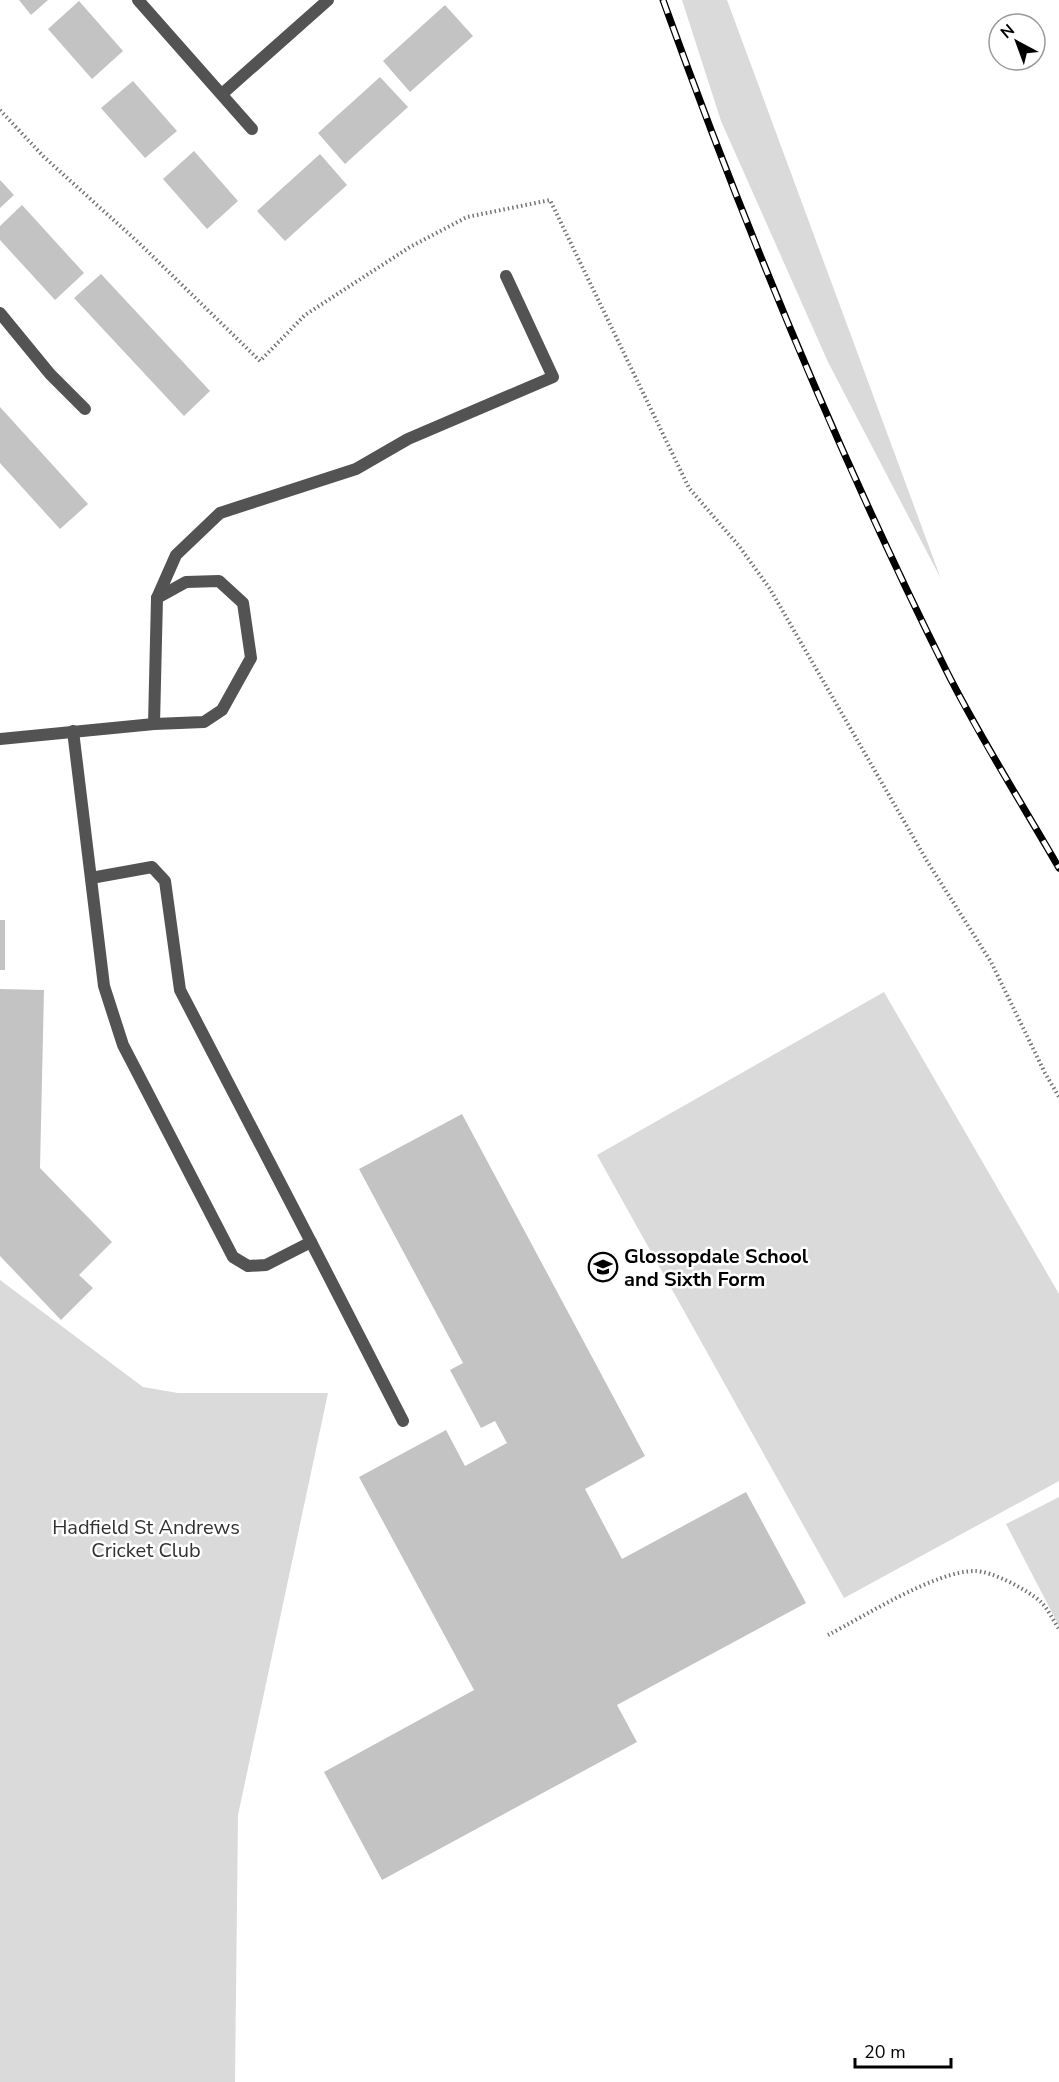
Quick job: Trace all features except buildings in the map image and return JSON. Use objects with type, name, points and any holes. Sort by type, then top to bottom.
[{"type":"street","points":[[138,0],[252,129]]},
{"type":"street","points":[[222,94],[328,0]]},
{"type":"street","points":[[154,724],[157,598],[176,555],[220,513],[356,469],[408,439],[553,376],[506,276]]},
{"type":"street","points":[[0,314],[50,374],[85,409]]},
{"type":"street","points":[[0,739],[154,724],[204,722],[222,710],[251,658],[243,603],[219,581],[186,582],[157,598]]},
{"type":"street","points":[[73,731],[104,986],[123,1045],[233,1257],[248,1266],[266,1265],[311,1242]]},
{"type":"street","points":[[91,878],[152,867],[165,881],[180,990],[403,1422]]},
{"type":"path","points":[[0,110],[44,157],[139,243],[260,361],[305,315],[410,247],[467,217],[550,200],[689,488],[739,546],[770,589],[921,851],[991,962],[1044,1073],[1059,1096]]},
{"type":"path","points":[[828,1635],[949,1575],[976,1571],[1006,1580],[1041,1602],[1059,1629]]},
{"type":"green space","points":[[682,0],[727,0],[941,579],[828,362],[721,121]]},
{"type":"green space","points":[[884,992],[1059,1294],[1059,1481],[844,1598],[597,1155]]},
{"type":"green space","name":"Hadfield St Andrews Cricket Club","points":[[0,1280],[143,1387],[178,1393],[328,1393],[238,1815],[235,2082],[0,2082]]},
{"type":"green space","points":[[1059,1497],[1059,1626],[1006,1524]]},
{"type":"railway","points":[[663,0],[726,170],[794,338],[867,504],[958,693],[1059,868]]},
{"type":"place","name":"Glossopdale School and Sixth Form","points":[[603,1267]]}]
